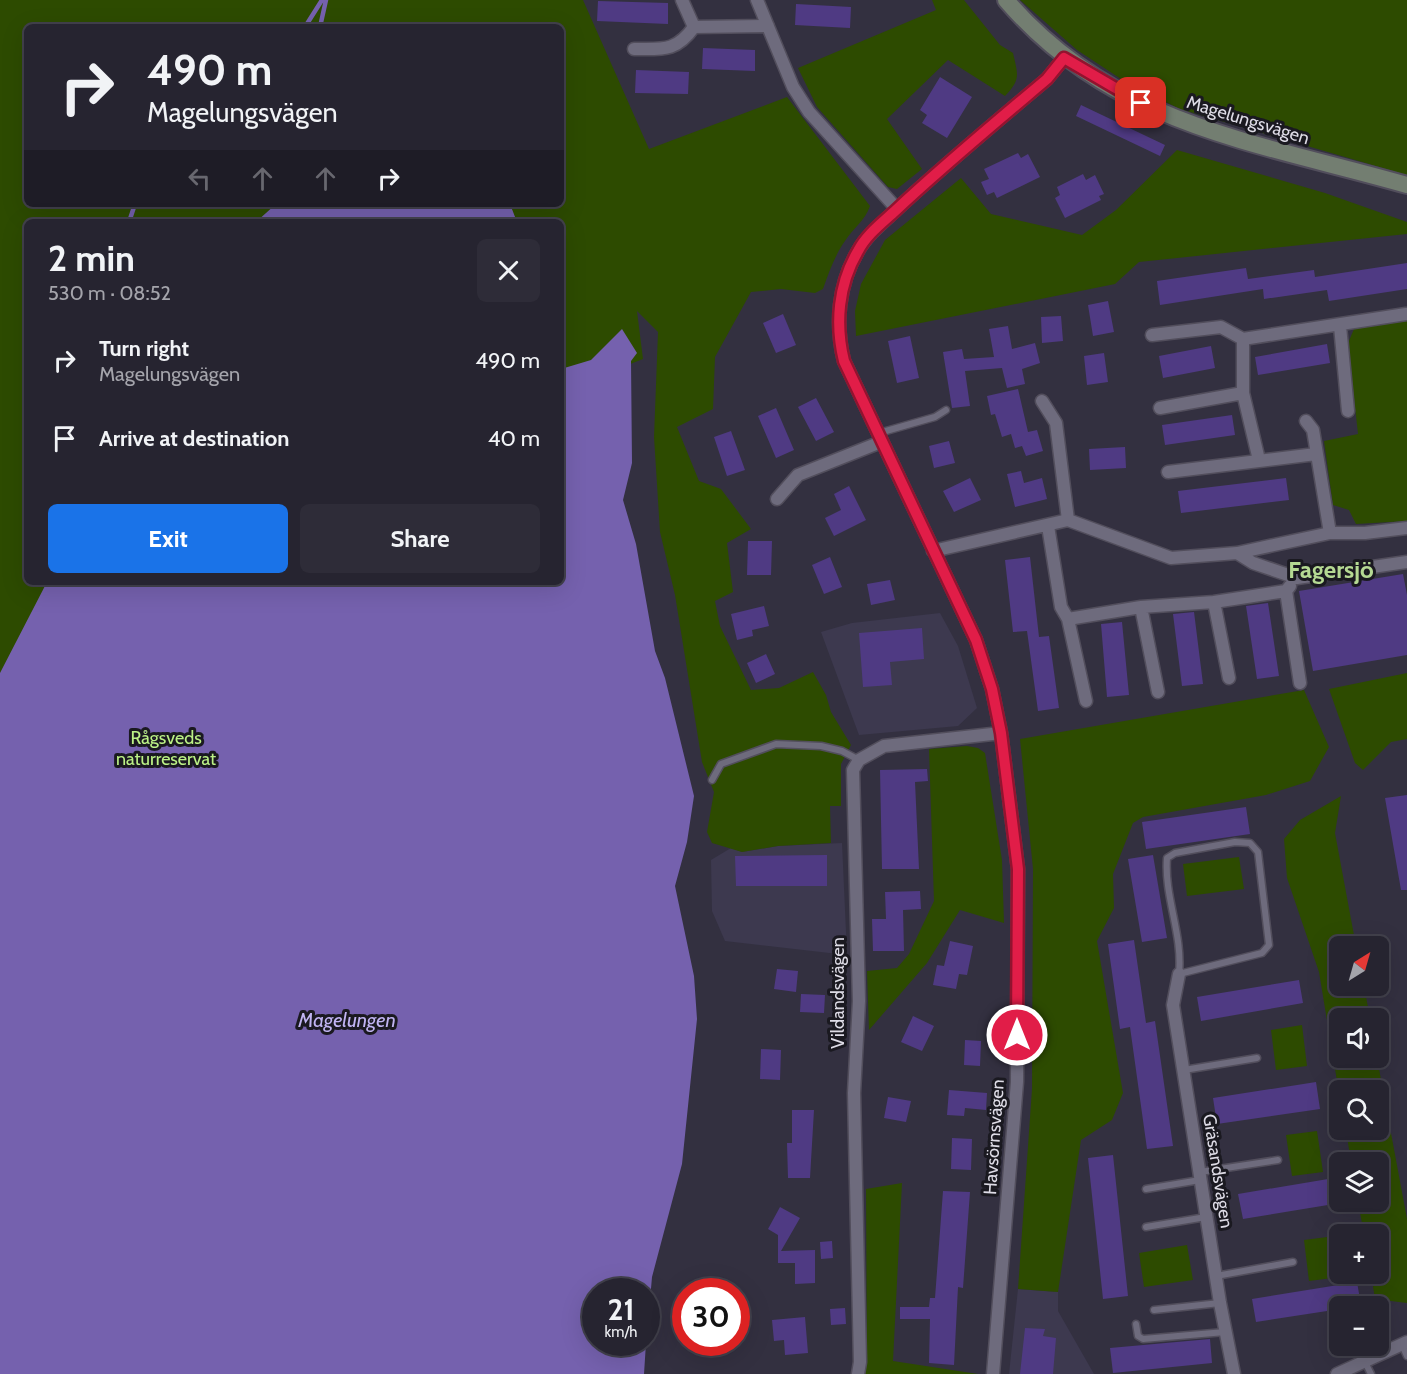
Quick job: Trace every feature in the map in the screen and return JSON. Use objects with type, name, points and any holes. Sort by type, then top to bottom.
[{"type":"main road","name":"Magelungsvägen","points":[[1006,0],[1064,58],[1121,94],[1179,120],[1249,143],[1407,185]]},
{"type":"street","points":[[682,0],[694,27]]},
{"type":"street","points":[[757,0],[793,87],[809,112],[897,209]]},
{"type":"street","points":[[694,27],[768,26]]},
{"type":"street","points":[[634,49],[669,50],[686,39],[694,27]]},
{"type":"street","name":"Havsörnsvägen","points":[[993,1374],[1017,1070],[1018,869],[1001,733],[992,689],[976,640],[844,361],[840,342],[839,308],[849,268],[858,249],[897,209],[1047,79],[1064,58]]},
{"type":"street","points":[[1152,336],[1221,327],[1243,339],[1340,326],[1406,314]]},
{"type":"street","points":[[1340,326],[1348,411]]},
{"type":"street","points":[[1243,339],[1243,393],[1259,460]]},
{"type":"street","points":[[1160,408],[1243,393]]},
{"type":"street","points":[[1042,401],[1056,423],[1068,520]]},
{"type":"street","points":[[1306,421],[1312,430],[1330,533]]},
{"type":"street","points":[[777,499],[798,476],[879,438]]},
{"type":"street","points":[[1168,472],[1316,454]]},
{"type":"street","points":[[933,551],[1068,520],[1171,558],[1237,553],[1330,533],[1365,533],[1407,528]]},
{"type":"street","points":[[1048,526],[1061,607],[1068,619],[1086,701]]},
{"type":"street","points":[[1237,553],[1253,562],[1297,578],[1407,562]]},
{"type":"street","points":[[1068,619],[1141,607],[1214,602],[1286,591],[1297,578]]},
{"type":"street","points":[[1286,591],[1300,683]]},
{"type":"street","points":[[1214,602],[1229,678]]},
{"type":"street","points":[[1141,607],[1158,692]]},
{"type":"street","points":[[859,760],[884,746],[1001,733]]},
{"type":"street","name":"Vildandsvägen","points":[[858,1374],[860,1362],[854,1093],[859,1001],[852,787],[853,770],[859,760]]},
{"type":"street","name":"Gräsandsvägen","points":[[1179,974],[1173,1005],[1220,1303],[1234,1374]]},
{"type":"street","points":[[1337,1374],[1364,1361],[1405,1347]]},
{"type":"lane","points":[[879,438],[935,417],[946,410]]},
{"type":"lane","points":[[712,780],[722,764],[776,744],[820,746],[842,751],[859,760]]},
{"type":"lane","points":[[1235,842],[1250,843],[1258,852],[1269,945],[1262,953],[1179,974],[1181,952],[1166,872],[1167,858],[1175,853],[1235,842]]},
{"type":"lane","points":[[1184,1070],[1257,1059]]},
{"type":"lane","points":[[1146,1189],[1278,1160]]},
{"type":"lane","points":[[1146,1227],[1207,1217]]},
{"type":"lane","points":[[1216,1276],[1293,1262]]},
{"type":"lane","points":[[1154,1310],[1220,1303]]},
{"type":"lane","points":[[1136,1324],[1138,1336],[1143,1339],[1225,1332]]},
{"type":"lane","points":[[1364,1361],[1371,1374]]},
{"type":"shaded area","points":[[940,613],[958,646],[977,708],[958,726],[859,735],[821,632],[852,623]]},
{"type":"shaded area","points":[[842,843],[847,955],[725,941],[712,911],[711,860],[731,848],[742,852],[778,846]]},
{"type":"shaded area","points":[[1018,1289],[1058,1292],[1058,1311],[1094,1374],[1009,1374]]},
{"type":"green space","name":"Rågsveds naturreservat","points":[[0,0],[583,0],[649,149],[787,97],[870,206],[838,252],[823,289],[815,293],[781,289],[751,292],[715,357],[713,409],[677,427],[699,481],[721,489],[751,529],[727,543],[733,592],[715,601],[720,626],[751,690],[779,688],[813,672],[826,695],[831,712],[851,745],[841,764],[841,806],[830,806],[831,843],[778,846],[742,852],[712,843],[707,832],[714,792],[702,762],[675,595],[660,532],[654,437],[658,332],[637,311],[643,359],[564,390],[564,219],[24,219],[24,585],[334,585],[0,1048]]},
{"type":"green space","points":[[932,0],[964,0],[1000,45],[1013,53],[1017,76],[1014,85],[1005,96],[948,60],[887,119],[922,169],[897,189],[888,187],[817,107],[798,68],[936,10]]},
{"type":"green space","points":[[1020,0],[1407,0],[1407,175],[1180,109],[1127,83],[1077,50]]},
{"type":"green space","points":[[1177,150],[1325,193],[1407,222],[1407,234],[1139,262],[1115,284],[856,336],[855,311],[861,284],[885,240],[961,178],[991,214],[1082,235],[1116,210]]},
{"type":"green space","points":[[1407,318],[1407,521],[1356,524],[1349,510],[1333,505],[1324,441],[1358,434],[1348,343],[1354,329]]},
{"type":"green space","points":[[1407,673],[1407,739],[1391,742],[1363,770],[1355,763],[1329,689]]},
{"type":"green space","points":[[1304,690],[1329,747],[1310,781],[1266,795],[1143,817],[1133,823],[1113,874],[1114,908],[1097,941],[1123,1093],[1112,1120],[1081,1140],[1058,1292],[1018,1289],[1032,1089],[1033,869],[1020,739]]},
{"type":"green space","points":[[967,746],[978,748],[985,753],[1002,860],[1004,923],[960,910],[927,963],[869,1030],[867,971],[897,968],[909,954],[934,901],[929,749]]},
{"type":"green space","points":[[1341,796],[1335,833],[1354,936],[1329,936],[1329,996],[1366,996],[1368,1008],[1329,1008],[1329,1032],[1319,972],[1287,878],[1284,839],[1300,820]]},
{"type":"green space","points":[[1239,857],[1244,889],[1187,896],[1183,864]]},
{"type":"green space","points":[[1302,1025],[1307,1066],[1276,1070],[1271,1030]]},
{"type":"green space","points":[[1335,1068],[1379,1068],[1381,1080],[1337,1080]]},
{"type":"green space","points":[[1389,1122],[1407,1219],[1407,1303],[1389,1301],[1389,1296],[1375,1296],[1373,1284],[1389,1284],[1389,1224],[1362,1224],[1360,1212],[1389,1212],[1389,1152],[1349,1152],[1348,1140],[1389,1140]]},
{"type":"green space","points":[[1317,1131],[1323,1172],[1292,1176],[1286,1135]]},
{"type":"green space","points":[[902,1183],[893,1361],[978,1374],[865,1374],[867,1359],[866,1189]]},
{"type":"green space","points":[[1329,1237],[1329,1278],[1309,1281],[1304,1240]]},
{"type":"green space","points":[[1187,1245],[1193,1280],[1144,1287],[1139,1253]]},
{"type":"water","points":[[273,207],[511,207],[516,219],[259,219]]},
{"type":"water","name":"Magelungen","points":[[622,329],[637,353],[631,361],[632,463],[623,500],[636,544],[655,651],[665,678],[694,796],[687,842],[675,886],[694,976],[697,1019],[682,1164],[652,1278],[582,1278],[582,1356],[645,1356],[644,1374],[0,1374],[0,673],[45,585],[564,585],[564,368],[591,360]]},
{"type":"building","points":[[598,1],[668,3],[668,24],[597,21]]},
{"type":"building","points":[[796,4],[851,7],[850,28],[795,25]]},
{"type":"building","points":[[703,48],[755,50],[755,71],[702,69]]},
{"type":"building","points":[[636,70],[689,72],[688,94],[635,93]]},
{"type":"building","points":[[940,77],[972,97],[947,138],[922,123],[927,115],[920,110]]},
{"type":"building","points":[[1081,105],[1165,145],[1160,156],[1076,116]]},
{"type":"building","points":[[1018,153],[1021,158],[1028,154],[1040,177],[997,198],[994,192],[987,195],[981,182],[989,179],[984,169]]},
{"type":"building","points":[[1083,174],[1086,180],[1095,175],[1104,194],[1099,196],[1101,200],[1065,218],[1055,198],[1060,195],[1057,187]]},
{"type":"building","points":[[1407,263],[1407,289],[1329,301],[1327,290],[1264,299],[1263,289],[1160,305],[1157,281],[1246,268],[1248,279],[1314,270],[1315,277]]},
{"type":"building","points":[[1108,301],[1114,332],[1093,336],[1088,305]]},
{"type":"building","points":[[783,314],[796,345],[776,353],[763,323]]},
{"type":"building","points":[[1061,316],[1063,341],[1042,343],[1041,317]]},
{"type":"building","points":[[1008,326],[1012,349],[1035,343],[1040,363],[1022,369],[1025,384],[1007,388],[1002,368],[965,371],[970,406],[952,408],[943,352],[962,349],[964,359],[994,357],[989,329]]},
{"type":"building","points":[[910,336],[919,378],[897,383],[888,341]]},
{"type":"building","points":[[1327,344],[1330,363],[1258,375],[1255,357]]},
{"type":"building","points":[[1211,346],[1215,368],[1163,378],[1159,356]]},
{"type":"building","points":[[1104,353],[1108,382],[1087,385],[1084,356]]},
{"type":"building","points":[[1018,389],[1028,432],[1037,430],[1043,451],[1026,456],[1022,446],[1015,448],[1011,434],[1002,437],[995,414],[991,415],[987,396]]},
{"type":"building","points":[[816,398],[834,432],[816,441],[798,407]]},
{"type":"building","points":[[776,408],[794,450],[776,458],[758,416]]},
{"type":"building","points":[[1232,415],[1235,435],[1165,445],[1162,425]]},
{"type":"building","points":[[731,431],[745,470],[727,476],[714,437]]},
{"type":"building","points":[[949,441],[955,463],[934,468],[929,446]]},
{"type":"building","points":[[1125,447],[1126,468],[1090,470],[1089,449]]},
{"type":"building","points":[[1021,471],[1024,483],[1042,478],[1047,499],[1015,507],[1007,474]]},
{"type":"building","points":[[970,478],[981,500],[954,512],[943,491]]},
{"type":"building","points":[[1286,478],[1289,500],[1181,513],[1178,491]]},
{"type":"building","points":[[849,486],[866,520],[834,536],[825,518],[841,510],[834,494]]},
{"type":"building","points":[[748,541],[772,541],[771,575],[747,575]]},
{"type":"building","points":[[830,557],[842,587],[824,594],[812,565]]},
{"type":"building","points":[[1030,557],[1039,637],[1049,636],[1059,708],[1038,711],[1027,631],[1013,632],[1005,560]]},
{"type":"building","points":[[1403,574],[1407,595],[1407,655],[1313,671],[1299,591]]},
{"type":"building","points":[[890,580],[895,600],[871,605],[867,584]]},
{"type":"building","points":[[1268,603],[1279,676],[1257,679],[1246,606]]},
{"type":"building","points":[[764,606],[769,626],[752,630],[753,636],[737,640],[731,614]]},
{"type":"building","points":[[1194,612],[1203,684],[1182,686],[1173,614]]},
{"type":"building","points":[[1122,622],[1129,695],[1107,697],[1101,624]]},
{"type":"building","points":[[922,628],[924,659],[890,662],[892,685],[863,687],[859,633]]},
{"type":"building","points":[[766,654],[775,674],[756,683],[747,663]]},
{"type":"building","points":[[927,769],[928,781],[915,782],[919,869],[882,869],[880,770]]},
{"type":"building","points":[[1407,795],[1407,890],[1401,890],[1385,798]]},
{"type":"building","points":[[1246,807],[1250,834],[1146,849],[1142,822]]},
{"type":"building","points":[[827,855],[827,886],[736,886],[735,856]]},
{"type":"building","points":[[1153,855],[1167,938],[1142,942],[1128,859]]},
{"type":"building","points":[[920,891],[921,909],[903,910],[904,951],[873,951],[872,919],[886,919],[885,892]]},
{"type":"building","points":[[1134,940],[1146,1023],[1155,1021],[1173,1146],[1147,1149],[1130,1027],[1120,1029],[1108,944]]},
{"type":"building","points":[[950,941],[973,946],[967,975],[959,974],[956,989],[933,985],[937,965],[944,966]]},
{"type":"building","points":[[777,969],[798,971],[796,992],[774,989]]},
{"type":"building","points":[[1299,980],[1303,1003],[1201,1021],[1197,997]]},
{"type":"building","points":[[801,994],[825,995],[824,1013],[800,1012]]},
{"type":"building","points":[[913,1016],[934,1026],[922,1051],[901,1042]]},
{"type":"building","points":[[965,1040],[981,1041],[980,1066],[964,1065]]},
{"type":"building","points":[[761,1049],[781,1050],[780,1080],[760,1079]]},
{"type":"building","points":[[1316,1082],[1320,1109],[1217,1124],[1213,1098]]},
{"type":"building","points":[[949,1090],[987,1093],[986,1110],[965,1108],[964,1116],[947,1115]]},
{"type":"building","points":[[888,1097],[911,1101],[906,1122],[884,1118]]},
{"type":"building","points":[[792,1110],[814,1110],[810,1178],[788,1178],[787,1143],[792,1143]]},
{"type":"building","points":[[952,1138],[972,1139],[971,1170],[951,1169]]},
{"type":"building","points":[[1113,1155],[1128,1296],[1103,1299],[1088,1158]]},
{"type":"building","points":[[1329,1179],[1329,1205],[1243,1219],[1238,1194]]},
{"type":"building","points":[[943,1191],[970,1192],[963,1288],[958,1287],[954,1365],[929,1363],[930,1319],[900,1319],[900,1307],[929,1307],[930,1298],[935,1298]]},
{"type":"building","points":[[780,1207],[800,1218],[781,1251],[815,1250],[815,1283],[795,1284],[795,1263],[778,1263],[778,1235],[768,1229]]},
{"type":"building","points":[[832,1241],[833,1258],[821,1259],[820,1242]]},
{"type":"building","points":[[1345,1284],[1357,1284],[1359,1296],[1329,1296],[1329,1311],[1256,1322],[1252,1299]]},
{"type":"building","points":[[845,1308],[846,1324],[831,1325],[830,1309]]},
{"type":"building","points":[[805,1317],[808,1353],[785,1355],[784,1340],[774,1341],[772,1320]]},
{"type":"building","points":[[1025,1328],[1045,1329],[1043,1336],[1056,1338],[1053,1374],[1020,1374]]},
{"type":"building","points":[[1210,1339],[1212,1363],[1113,1373],[1110,1348]]},
{"type":"waterway","points":[[307,24],[322,0]]},
{"type":"waterway","points":[[321,24],[326,0]]},
{"type":"waterway","points":[[130,219],[134,207]]},
{"type":"district","name":"Fagersjö","points":[[1331,570]]},
{"type":"route","points":[[1017,1035],[1018,869],[1001,733],[992,689],[976,640],[844,361],[838,327],[839,308],[849,268],[858,249],[876,228],[908,197],[1047,79],[1064,58],[1121,94],[1141,103]]}]
